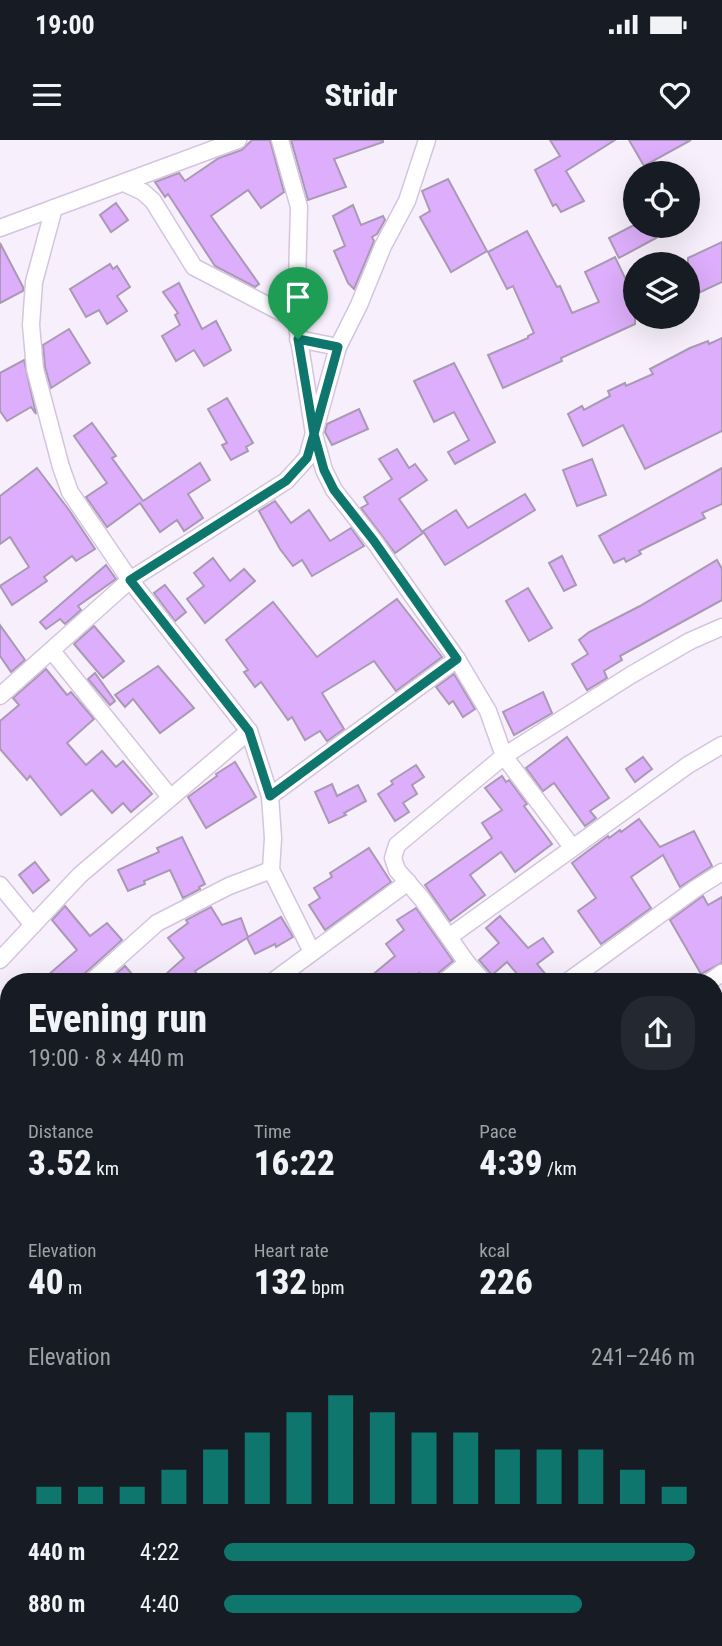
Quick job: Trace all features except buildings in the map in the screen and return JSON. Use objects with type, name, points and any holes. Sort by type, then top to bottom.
[{"type":"street","points":[[0,228],[238,140]]},
{"type":"street","points":[[280,140],[299,207],[296,320],[314,434],[324,470],[334,490],[374,541],[457,659],[488,711],[504,756],[572,847]]},
{"type":"street","points":[[0,696],[130,580],[286,481],[307,458],[338,347],[383,246],[407,201],[427,140]]},
{"type":"street","points":[[124,183],[153,201],[194,267],[296,320]]},
{"type":"street","points":[[54,208],[34,282],[31,325],[35,369],[61,467],[70,492],[130,580],[249,731],[270,796],[273,838],[271,870],[312,952]]},
{"type":"street","points":[[298,339],[338,347]]},
{"type":"street","points":[[476,973],[397,870],[393,858],[397,845],[504,756],[631,675],[690,641],[722,627]]},
{"type":"street","points":[[52,651],[170,797]]},
{"type":"street","points":[[270,796],[457,659]]},
{"type":"street","points":[[0,960],[80,875],[249,731]]},
{"type":"street","points":[[449,937],[688,765],[722,745]]},
{"type":"street","points":[[101,973],[158,923],[229,886],[271,870]]},
{"type":"street","points":[[579,973],[722,872]]},
{"type":"street","points":[[284,973],[408,882]]},
{"type":"street","points":[[0,886],[33,925]]},
{"type":"street","points":[[455,973],[467,963]]},
{"type":"route","points":[[298,339],[314,434],[307,458],[286,481],[130,580],[249,731],[270,796],[457,659],[374,541],[334,490],[324,470],[314,434],[338,347],[298,339]]}]
